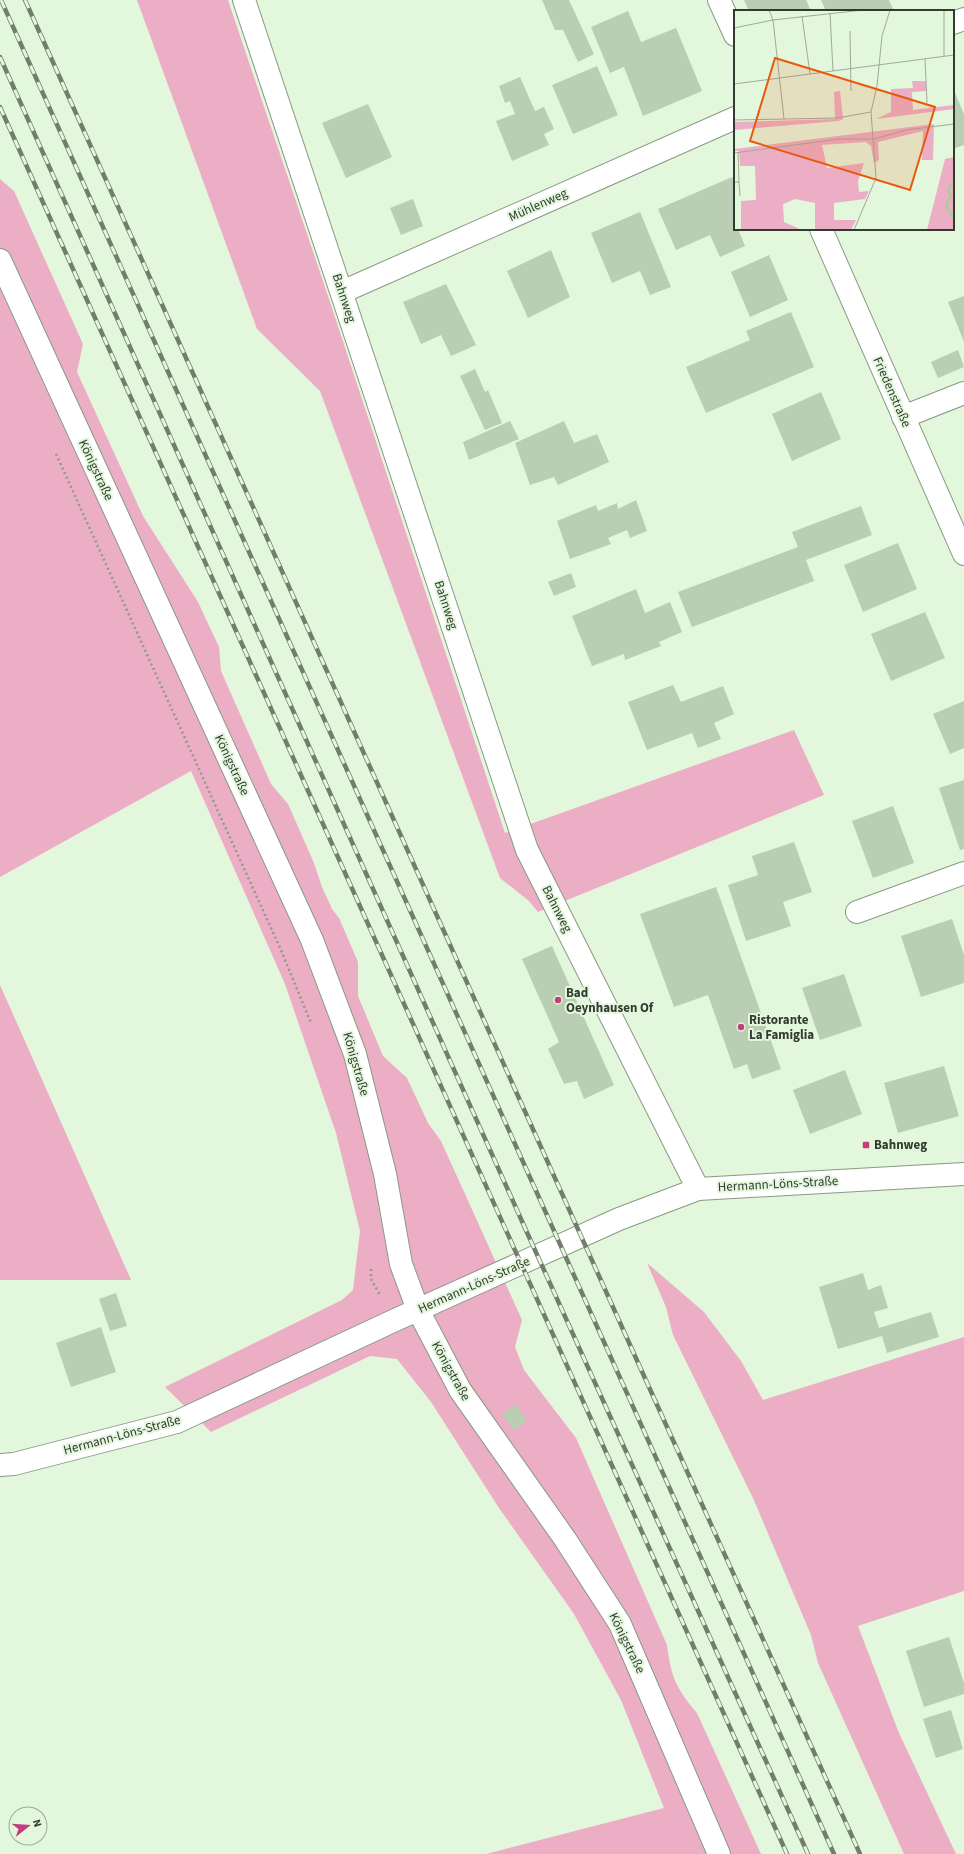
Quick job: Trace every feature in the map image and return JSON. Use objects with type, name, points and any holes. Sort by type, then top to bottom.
[{"type":"street","name":"Bahnweg","points":[[244,0],[527,850],[698,1189]]},
{"type":"street","points":[[719,0],[734,33]]},
{"type":"street","points":[[954,23],[964,19]]},
{"type":"street","name":"Mühlenweg","points":[[342,292],[734,118]]},
{"type":"street","name":"Friedenstraße","points":[[821,230],[964,554]]},
{"type":"street","name":"Königstraße","points":[[0,260],[312,940],[355,1054],[385,1174],[401,1264],[418,1310],[460,1390],[565,1539],[620,1624],[719,1854]]},
{"type":"street","points":[[903,417],[964,393]]},
{"type":"street","points":[[857,912],[964,874]]},
{"type":"street","name":"Hermann-Löns-Straße","points":[[0,1465],[14,1464],[177,1422],[418,1310],[619,1220],[698,1189],[964,1174]]},
{"type":"shaded area","points":[[137,0],[228,0],[328,296],[505,833],[794,730],[824,795],[538,912],[529,901],[500,878],[320,391],[257,329]]},
{"type":"shaded area","points":[[0,179],[14,191],[83,344],[77,372],[143,516],[198,602],[219,647],[221,671],[271,784],[288,804],[314,863],[322,887],[332,909],[339,918],[358,962],[358,996],[383,1056],[407,1078],[428,1123],[441,1141],[522,1320],[515,1347],[524,1370],[576,1438],[667,1645],[670,1666],[679,1689],[697,1713],[761,1854],[486,1854],[664,1808],[621,1700],[574,1614],[499,1508],[431,1402],[397,1359],[370,1356],[211,1432],[165,1387],[342,1300],[353,1290],[360,1231],[336,1133],[285,984],[191,771],[0,877]]},
{"type":"shaded area","points":[[0,985],[131,1280],[0,1280]]},
{"type":"shaded area","points":[[647,1263],[704,1312],[741,1361],[763,1400],[964,1337],[964,1591],[858,1626],[899,1733],[956,1854],[904,1854],[818,1663],[811,1635],[753,1498],[673,1335],[666,1307]]},
{"type":"building","points":[[542,0],[569,0],[594,54],[578,62],[563,30],[555,30]]},
{"type":"building","points":[[744,0],[806,0],[811,10],[749,10]]},
{"type":"building","points":[[821,0],[889,0],[894,10],[826,10]]},
{"type":"building","points":[[628,11],[641,42],[676,28],[702,91],[643,116],[624,67],[610,73],[591,27]]},
{"type":"building","points":[[597,66],[618,115],[573,134],[552,85]]},
{"type":"building","points":[[520,77],[535,111],[544,107],[554,129],[544,134],[549,145],[512,161],[496,121],[515,114],[510,101],[505,103],[499,86]]},
{"type":"building","points":[[954,90],[964,114],[964,145],[954,149]]},
{"type":"building","points":[[368,104],[392,157],[346,178],[322,123]]},
{"type":"building","points":[[732,177],[734,181],[734,230],[738,230],[745,246],[720,257],[710,235],[676,250],[658,209]]},
{"type":"building","points":[[413,199],[423,226],[401,235],[390,208]]},
{"type":"building","points":[[640,212],[671,287],[650,295],[640,271],[612,283],[591,233]]},
{"type":"building","points":[[551,250],[570,297],[528,318],[507,271]]},
{"type":"building","points":[[769,255],[788,300],[750,317],[731,272]]},
{"type":"building","points":[[446,284],[476,345],[451,356],[441,335],[421,344],[403,302]]},
{"type":"building","points":[[964,296],[964,342],[948,302]]},
{"type":"building","points":[[791,312],[814,367],[706,413],[686,367],[750,340],[746,331]]},
{"type":"building","points":[[958,350],[964,367],[938,378],[931,362]]},
{"type":"building","points":[[475,369],[485,392],[488,390],[502,423],[485,430],[460,376]]},
{"type":"building","points":[[821,392],[841,439],[792,461],[772,414]]},
{"type":"building","points":[[510,421],[519,439],[469,460],[463,442]]},
{"type":"building","points":[[564,421],[574,443],[597,434],[609,462],[558,485],[554,477],[530,485],[515,443]]},
{"type":"building","points":[[636,500],[647,531],[630,538],[627,530],[608,538],[611,544],[570,559],[557,521],[596,505],[598,511],[617,503],[618,509]]},
{"type":"building","points":[[861,506],[872,535],[806,560],[814,581],[692,627],[678,592],[798,547],[792,532]]},
{"type":"building","points":[[898,543],[917,589],[863,612],[844,565]]},
{"type":"building","points":[[571,573],[576,587],[554,596],[548,582]]},
{"type":"building","points":[[636,589],[645,613],[670,602],[682,632],[659,642],[661,646],[625,660],[624,654],[592,666],[572,616]]},
{"type":"building","points":[[925,612],[945,658],[891,681],[871,634]]},
{"type":"building","points":[[673,685],[681,702],[723,686],[734,714],[714,723],[721,739],[698,748],[692,733],[647,750],[628,702]]},
{"type":"building","points":[[964,701],[964,748],[950,754],[933,714]]},
{"type":"building","points":[[964,780],[964,849],[960,850],[939,788]]},
{"type":"building","points":[[893,806],[914,863],[873,878],[852,821]]},
{"type":"building","points":[[794,842],[812,892],[783,902],[791,926],[746,941],[728,885],[758,875],[752,856]]},
{"type":"building","points":[[716,887],[781,1069],[752,1079],[747,1064],[734,1069],[708,995],[674,1007],[640,914]]},
{"type":"building","points":[[952,919],[964,955],[964,983],[921,997],[901,936]]},
{"type":"building","name":"Bad Oeynhausen Of","points":[[552,946],[614,1085],[584,1099],[577,1081],[564,1084],[548,1049],[559,1042],[522,959]]},
{"type":"building","points":[[844,974],[862,1026],[820,1040],[802,988]]},
{"type":"building","points":[[944,1066],[959,1116],[898,1133],[884,1083]]},
{"type":"building","points":[[845,1070],[862,1114],[810,1134],[793,1090]]},
{"type":"building","points":[[863,1273],[868,1290],[881,1285],[888,1308],[874,1312],[879,1328],[931,1312],[939,1337],[887,1353],[882,1336],[838,1349],[819,1287]]},
{"type":"building","points":[[116,1293],[127,1326],[110,1331],[99,1299]]},
{"type":"building","points":[[101,1327],[116,1372],[71,1387],[56,1343]]},
{"type":"building","points":[[516,1405],[527,1421],[513,1430],[502,1414]]},
{"type":"building","points":[[949,1637],[964,1683],[964,1694],[924,1707],[906,1651]]},
{"type":"building","points":[[951,1710],[963,1749],[936,1758],[923,1719]]},
{"type":"railway","points":[[1,0],[834,1854]]},
{"type":"railway","points":[[25,0],[860,1854]]},
{"type":"railway","points":[[0,57],[525,1228],[808,1854]]},
{"type":"railway","points":[[0,107],[787,1854]]},
{"type":"place","name":"Bad Oeynhausen Of","points":[[558,1000]]},
{"type":"place","name":"Ristorante La Famiglia","points":[[741,1027]]},
{"type":"place","name":"Bahnweg","points":[[866,1145]]}]
